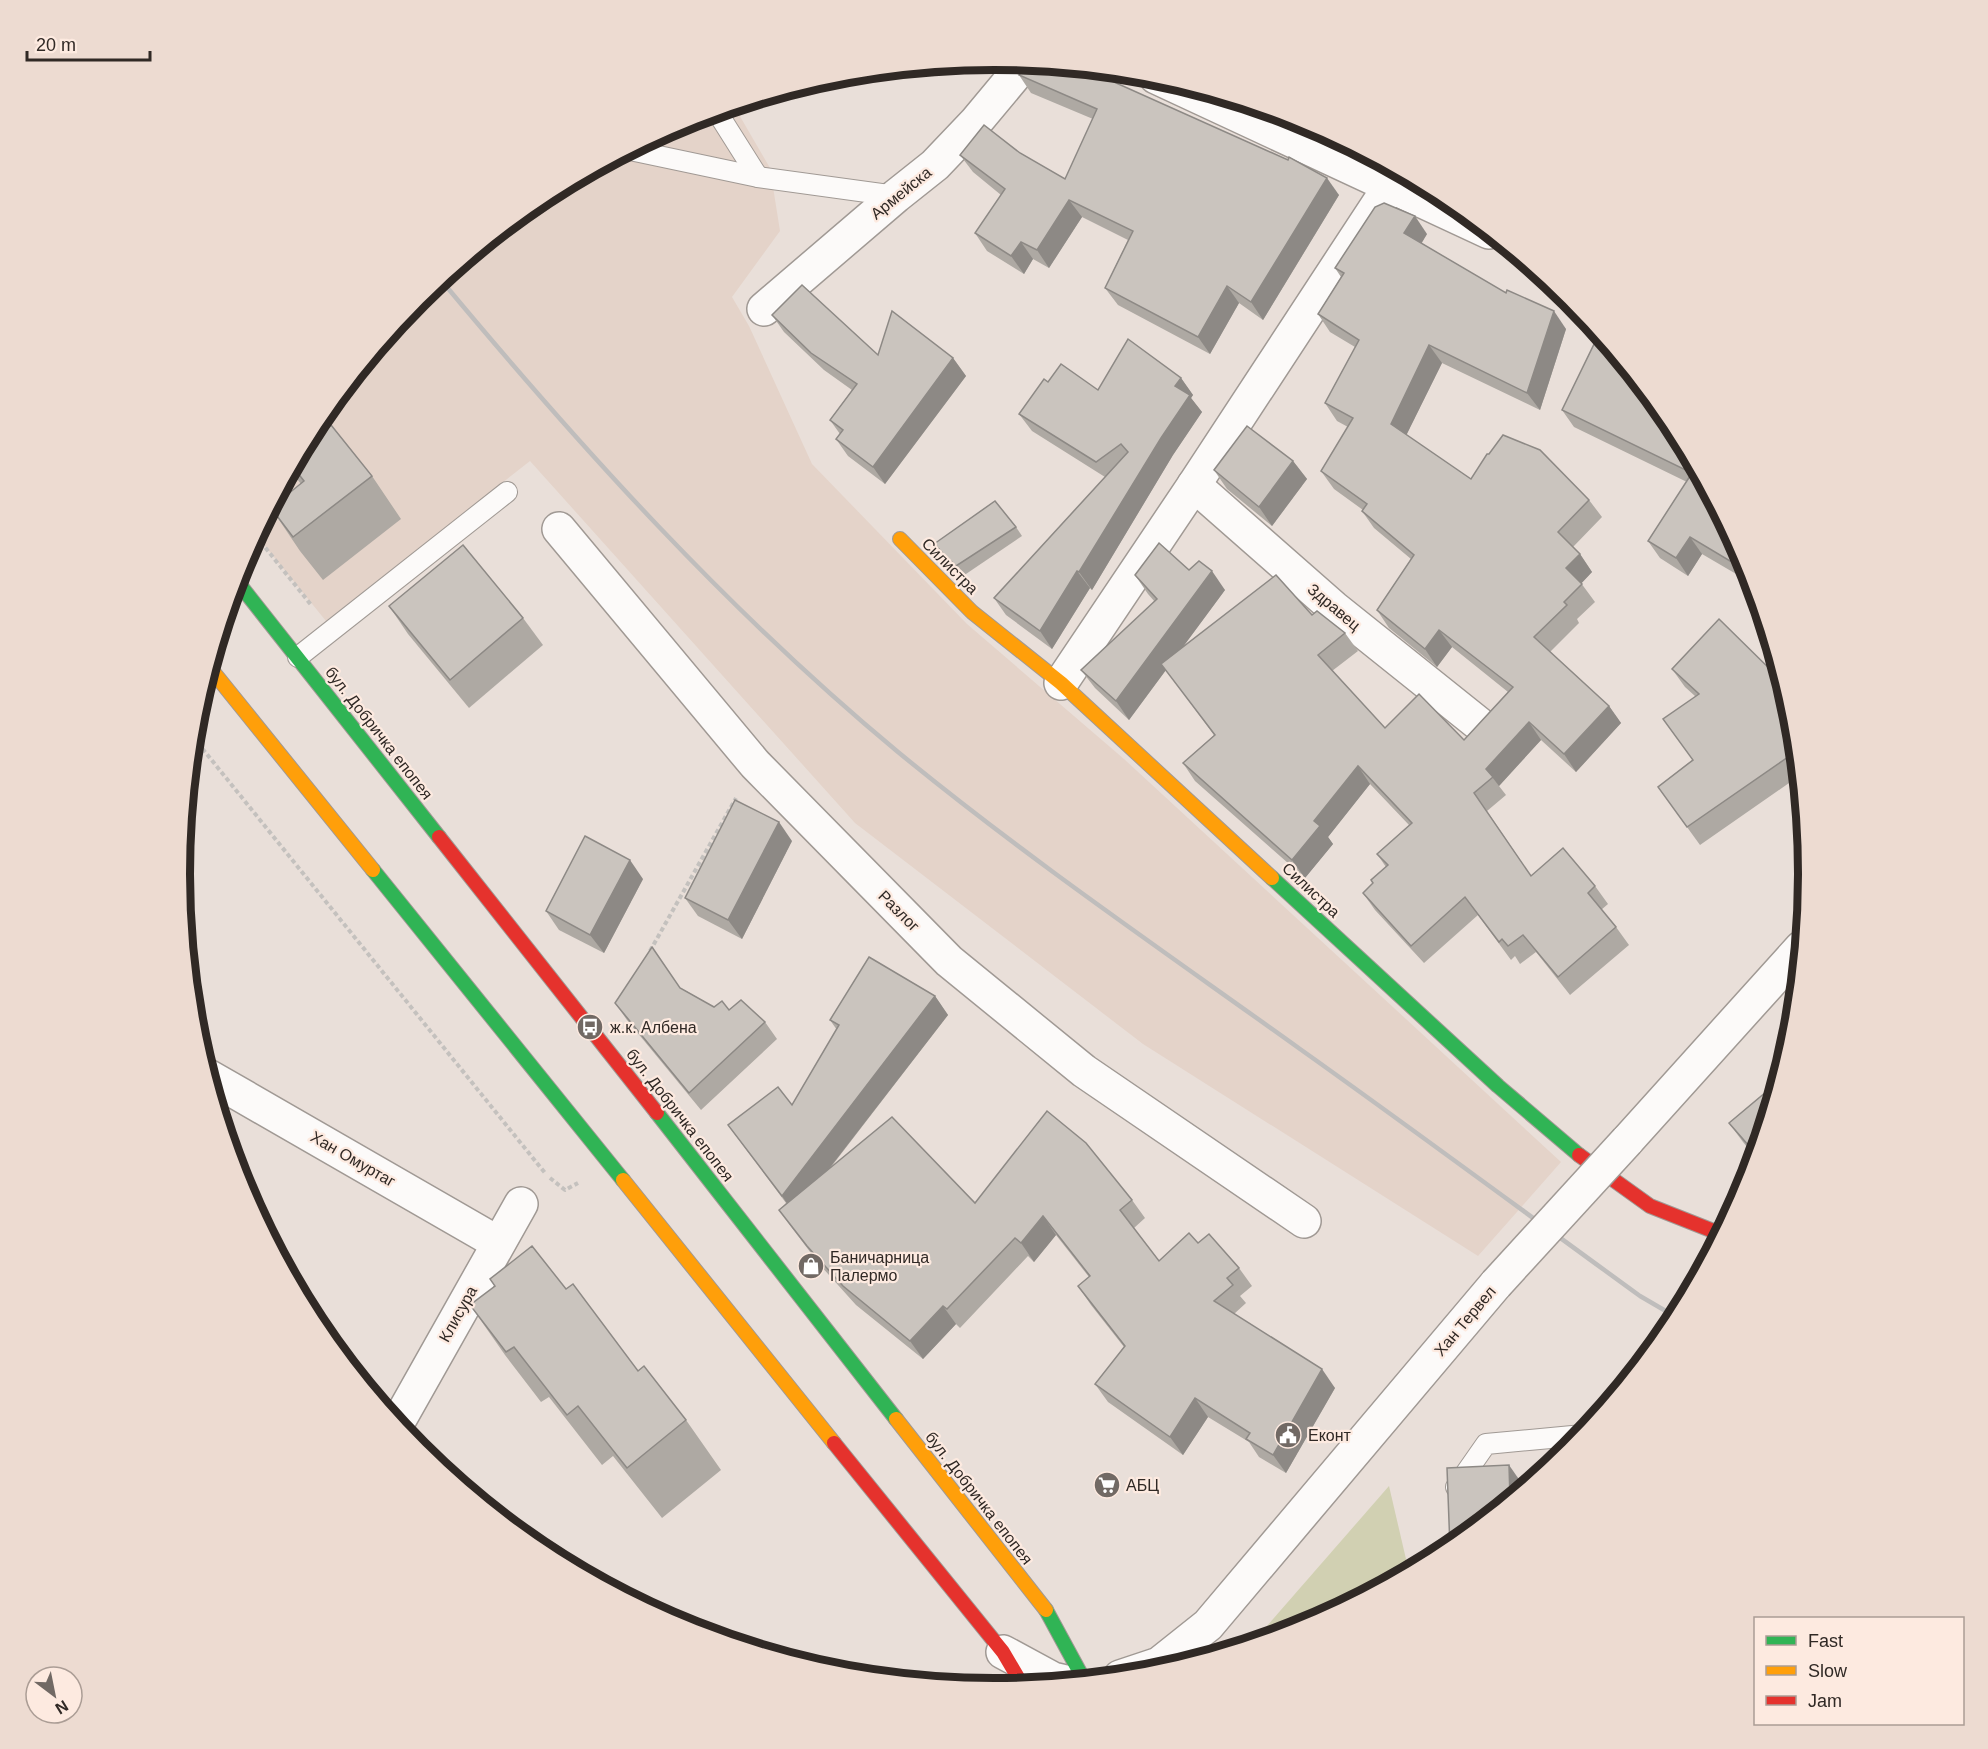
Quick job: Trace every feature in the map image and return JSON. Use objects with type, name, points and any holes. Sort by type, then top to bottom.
[{"type":"main road","name":"Силистра","points":[[900,539],[972,612],[1061,683],[1498,1086],[1570,1149],[1650,1206],[1714,1231]]},
{"type":"main road","name":"бул. Добричка епопея","points":[[243,589],[597,1036],[1049,1614],[1081,1674]]},
{"type":"main road","points":[[215,674],[609,1163],[1015,1678]]},
{"type":"street","name":"Армейска","points":[[764,309],[935,165],[975,123],[1018,71]]},
{"type":"street","points":[[1200,98],[1455,216]]},
{"type":"street","points":[[1061,683],[1390,186]]},
{"type":"street","name":"Здравец","points":[[1194,485],[1334,608],[1479,724]]},
{"type":"street","name":"Разлог","points":[[559,529],[755,764],[949,961],[1084,1071],[1304,1221]]},
{"type":"street","name":"Хан Тервел","points":[[1164,1660],[1208,1625],[1496,1284],[1793,957]]},
{"type":"street","name":"Хан Омуртаг","points":[[217,1081],[498,1243]]},
{"type":"street","name":"Клисура","points":[[401,1417],[520,1204]]},
{"type":"street","points":[[1000,1661],[1047,1677]]},
{"type":"lane","points":[[721,119],[758,177]]},
{"type":"lane","points":[[640,152],[758,177],[896,196]]},
{"type":"lane","points":[[298,657],[507,492]]},
{"type":"lane","points":[[1451,1506],[1449,1496],[1486,1444],[1569,1436]]},
{"type":"path","points":[[262,543],[331,630]]},
{"type":"path","points":[[201,746],[543,1171],[565,1190],[609,1163]]},
{"type":"path","points":[[646,957],[755,764]]},
{"type":"shaded area","points":[[738,112],[770,168],[780,231],[732,297],[749,326],[812,464],[967,624],[1124,759],[1561,1162],[1478,1256],[1143,1044],[855,823],[530,461],[326,621],[262,543],[298,472],[325,428],[356,385],[425,306],[464,270],[547,206],[638,153]]},
{"type":"green space","points":[[1389,1486],[1407,1564],[1350,1596],[1265,1631]]},
{"type":"building","points":[[1022,71],[1105,78],[1288,160],[1289,157],[1327,178],[1251,302],[1227,286],[1198,337],[1105,288],[1133,231],[1069,200],[1037,250],[1021,242],[1011,256],[975,233],[1005,189],[960,155],[984,125],[1020,153],[1065,179],[1097,109],[1019,75]]},
{"type":"building","points":[[1384,203],[1415,216],[1404,233],[1506,293],[1507,290],[1554,311],[1527,393],[1429,345],[1391,424],[1471,479],[1503,435],[1540,450],[1589,500],[1558,532],[1580,554],[1566,568],[1582,584],[1564,602],[1567,605],[1534,637],[1609,706],[1564,754],[1529,722],[1486,769],[1493,777],[1474,793],[1531,876],[1563,848],[1595,886],[1588,893],[1616,927],[1558,977],[1523,935],[1508,946],[1502,939],[1499,942],[1465,897],[1411,946],[1363,893],[1373,883],[1371,880],[1388,865],[1377,854],[1412,823],[1358,766],[1314,821],[1320,826],[1292,860],[1183,763],[1215,735],[1161,664],[1276,575],[1312,615],[1317,611],[1345,633],[1318,655],[1385,728],[1419,694],[1464,740],[1513,687],[1439,630],[1425,649],[1377,610],[1414,555],[1362,511],[1367,504],[1321,471],[1353,418],[1325,403],[1359,340],[1318,314],[1344,273],[1335,268],[1375,207]]},
{"type":"building","points":[[802,285],[878,355],[892,311],[953,358],[873,467],[836,439],[843,430],[830,420],[857,384],[811,353],[772,315]]},
{"type":"building","points":[[1128,339],[1181,378],[1175,386],[1190,395],[1040,631],[994,598],[1128,452],[1121,444],[1096,462],[1019,414],[1044,379],[1048,382],[1061,364],[1098,390]]},
{"type":"building","points":[[1595,341],[1632,385],[1663,428],[1689,472],[1562,410]]},
{"type":"building","points":[[329,422],[372,476],[293,537],[276,514],[285,497],[304,481],[298,473]]},
{"type":"building","points":[[1247,426],[1293,461],[1259,507],[1214,470]]},
{"type":"building","points":[[1691,475],[1733,557],[1730,561],[1690,537],[1676,558],[1648,541]]},
{"type":"building","points":[[995,501],[1016,527],[956,566],[934,544]]},
{"type":"building","points":[[1159,543],[1189,570],[1199,561],[1212,571],[1116,701],[1081,670],[1157,599],[1135,575]]},
{"type":"building","points":[[463,545],[523,618],[450,680],[389,606]]},
{"type":"building","points":[[1719,619],[1772,671],[1789,756],[1687,827],[1658,787],[1693,760],[1663,719],[1699,694],[1672,669]]},
{"type":"building","points":[[735,800],[779,822],[728,920],[685,898]]},
{"type":"building","points":[[585,836],[630,860],[590,935],[546,911]]},
{"type":"building","points":[[652,947],[680,988],[714,1007],[722,1001],[729,1010],[741,1000],[765,1022],[689,1093],[615,1003]]},
{"type":"building","points":[[869,957],[935,996],[782,1196],[728,1125],[778,1087],[792,1105],[839,1025],[830,1020]]},
{"type":"building","points":[[1769,1090],[1750,1147],[1729,1123]]},
{"type":"building","points":[[1047,1111],[1086,1143],[1132,1200],[1120,1210],[1159,1261],[1189,1233],[1198,1243],[1209,1234],[1239,1268],[1227,1278],[1233,1285],[1214,1301],[1322,1369],[1273,1455],[1246,1439],[1250,1433],[1195,1398],[1170,1437],[1095,1384],[1125,1346],[1078,1286],[1090,1276],[1043,1216],[1021,1243],[1015,1238],[947,1309],[943,1306],[910,1341],[843,1286],[779,1210],[892,1117],[975,1203]]},
{"type":"building","points":[[532,1246],[566,1289],[573,1284],[638,1371],[644,1366],[686,1420],[627,1468],[578,1406],[567,1415],[514,1347],[506,1352],[470,1305],[495,1286],[490,1279]]},
{"type":"building","points":[[1509,1465],[1510,1490],[1450,1537],[1447,1468]]},
{"type":"railway","points":[[446,286],[548,405],[659,527],[775,643],[898,752],[1097,904],[1640,1296],[1668,1312]]},
{"type":"traffic: fast","points":[[243,589],[439,837]]},
{"type":"traffic: fast","points":[[373,870],[623,1180]]},
{"type":"traffic: fast","points":[[1272,878],[1498,1086],[1579,1155]]},
{"type":"traffic: fast","points":[[657,1113],[896,1419]]},
{"type":"traffic: fast","points":[[1046,1610],[1081,1674]]},
{"type":"traffic: slow","points":[[900,539],[972,612],[1061,683],[1272,878]]},
{"type":"traffic: slow","points":[[215,674],[373,870]]},
{"type":"traffic: slow","points":[[623,1180],[834,1443]]},
{"type":"traffic: slow","points":[[896,1419],[1046,1610]]},
{"type":"traffic: jam","points":[[439,837],[657,1113]]},
{"type":"traffic: jam","points":[[1579,1155],[1650,1206],[1714,1231]]},
{"type":"traffic: jam","points":[[834,1443],[1003,1652],[1018,1678]]},
{"type":"place","name":"ж.к. Албена","points":[[590,1027]]},
{"type":"place","name":"Баничарница Палермо","points":[[811,1266]]},
{"type":"place","name":"Еконт","points":[[1288,1435]]},
{"type":"place","name":"АБЦ","points":[[1107,1485]]}]
